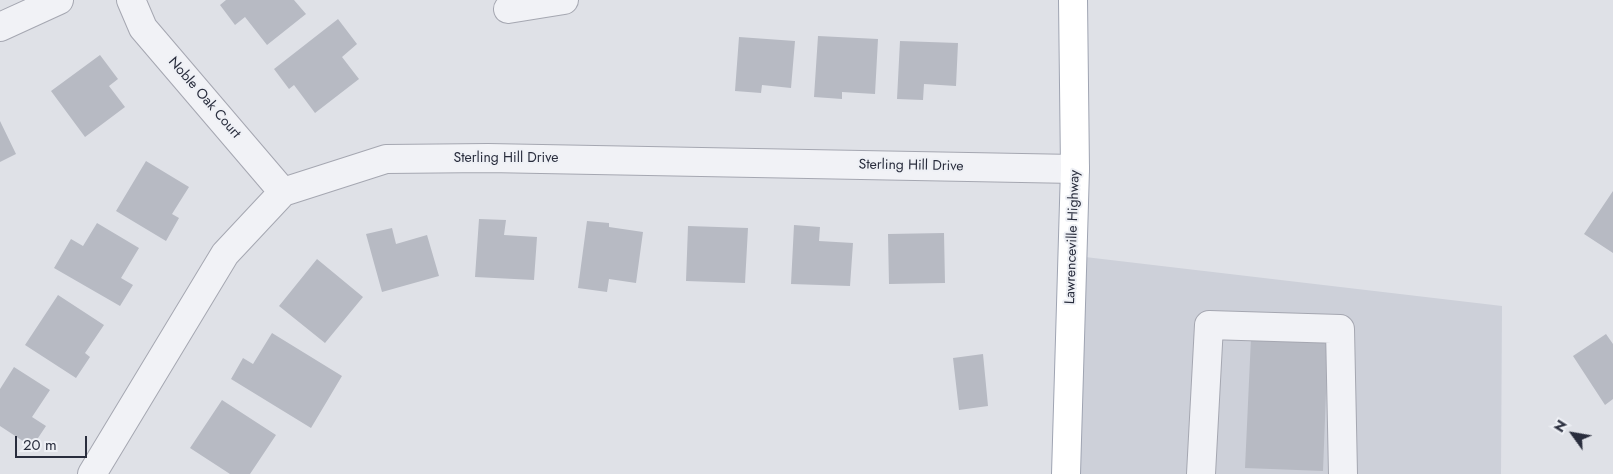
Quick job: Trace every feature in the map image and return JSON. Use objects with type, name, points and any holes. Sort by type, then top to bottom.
[{"type":"main road","name":"Lawrenceville Highway","points":[[1066,474],[1075,169],[1073,0]]},
{"type":"street","points":[[0,27],[59,0]]},
{"type":"street","name":"Noble Oak Court","points":[[131,0],[143,28],[284,192]]},
{"type":"street","points":[[508,9],[564,0]]},
{"type":"street","name":"Sterling Hill Drive","points":[[92,474],[224,254],[284,192],[386,159],[488,158],[1075,169]]},
{"type":"street","points":[[1203,474],[1210,325],[1340,329],[1343,474]]},
{"type":"shaded area","points":[[1068,255],[1502,306],[1501,474],[1060,474]]},
{"type":"building","points":[[226,0],[294,0],[306,14],[267,45],[245,17],[235,25],[220,5]]},
{"type":"building","points":[[338,19],[357,44],[342,57],[359,79],[315,113],[294,85],[289,89],[274,69]]},
{"type":"building","points":[[818,36],[878,39],[875,94],[842,92],[842,99],[814,97]]},
{"type":"building","points":[[739,37],[795,41],[791,88],[762,85],[761,93],[735,91]]},
{"type":"building","points":[[900,41],[958,43],[956,86],[924,84],[923,100],[897,99]]},
{"type":"building","points":[[100,55],[118,79],[109,86],[125,107],[85,137],[51,91]]},
{"type":"building","points":[[0,121],[16,154],[0,162]]},
{"type":"building","points":[[146,161],[189,187],[172,214],[179,218],[166,241],[116,211]]},
{"type":"building","points":[[1613,191],[1613,253],[1584,234]]},
{"type":"building","points":[[479,219],[506,220],[504,235],[537,237],[534,280],[475,277]]},
{"type":"building","points":[[587,221],[609,223],[609,227],[643,232],[636,283],[609,279],[607,292],[578,288]]},
{"type":"building","points":[[97,223],[139,248],[121,278],[133,285],[120,306],[54,268],[71,239],[83,246]]},
{"type":"building","points":[[794,225],[820,227],[819,241],[853,243],[850,286],[791,284]]},
{"type":"building","points":[[688,226],[748,228],[745,283],[686,281]]},
{"type":"building","points":[[392,228],[396,244],[427,235],[439,276],[382,292],[366,234]]},
{"type":"building","points":[[944,233],[945,283],[889,284],[888,234]]},
{"type":"building","points":[[317,259],[363,297],[325,343],[279,306]]},
{"type":"building","points":[[58,295],[104,325],[85,353],[90,357],[76,378],[25,345]]},
{"type":"building","points":[[272,333],[342,376],[311,428],[231,379],[243,358],[253,364]]},
{"type":"building","points":[[1606,334],[1613,344],[1613,399],[1605,405],[1573,356]]},
{"type":"building","points":[[1251,338],[1328,341],[1323,471],[1245,468]]},
{"type":"building","points":[[983,354],[988,406],[959,410],[953,358]]},
{"type":"building","points":[[14,367],[50,390],[32,417],[46,426],[32,447],[0,426],[0,389]]},
{"type":"building","points":[[222,400],[276,435],[250,474],[230,474],[190,448]]}]
